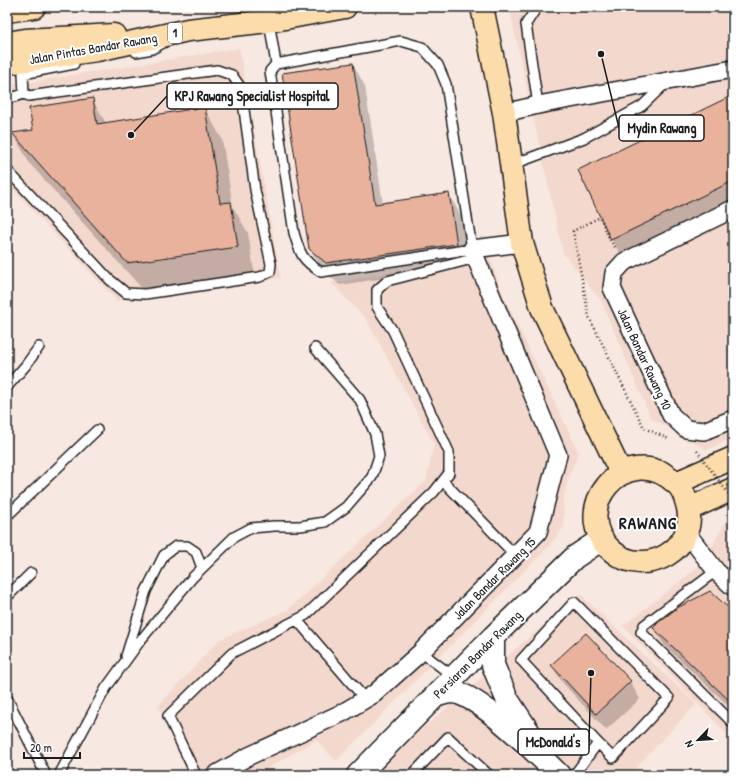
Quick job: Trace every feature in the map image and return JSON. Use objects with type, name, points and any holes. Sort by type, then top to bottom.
[{"type":"main road","points":[[7,11],[34,7]]},
{"type":"main road","name":"Jalan Pintas Bandar Rawang","points":[[7,63],[97,50],[188,30],[269,21],[345,7]]},
{"type":"main road","points":[[482,7],[504,113],[510,166],[522,243],[542,308],[621,473]]},
{"type":"main road","points":[[494,63],[492,16],[497,7]]},
{"type":"main road","points":[[7,43],[26,40],[188,30]]},
{"type":"main road","points":[[669,478],[733,458]]},
{"type":"main road","points":[[647,468],[669,478],[685,495],[689,509],[689,521],[686,532],[679,545],[659,560],[636,562],[624,559],[612,551],[602,539],[597,528],[595,516],[598,502],[604,489],[611,480],[621,473],[634,469],[647,468]]},
{"type":"main road","points":[[689,509],[733,489]]},
{"type":"street","points":[[504,113],[538,105],[733,69]]},
{"type":"street","points":[[624,262],[733,208]]},
{"type":"street","points":[[474,253],[522,243]]},
{"type":"street","name":"Jalan Bandar Rawang 15","points":[[215,775],[249,756],[342,713],[374,694],[421,652],[538,532],[558,455],[474,253]]},
{"type":"street","name":"Jalan Bandar Rawang 10","points":[[624,262],[614,273],[612,288],[671,415],[686,429],[704,431],[733,419]]},
{"type":"street","points":[[686,532],[716,571],[733,587]]},
{"type":"street","name":"Persiaran Bandar Rawang","points":[[358,775],[493,637],[575,557],[602,539]]},
{"type":"street","points":[[493,637],[494,666],[507,699],[556,771]]},
{"type":"street","points":[[437,695],[453,692],[471,698],[488,709],[556,771]]},
{"type":"lane","points":[[537,7],[526,24],[538,105]]},
{"type":"lane","points":[[269,21],[276,64]]},
{"type":"lane","points":[[129,54],[152,49],[188,30]]},
{"type":"lane","points":[[401,40],[422,47],[438,65],[446,84],[474,253],[321,272],[309,265],[300,252],[294,233],[270,71],[276,64],[401,40]]},
{"type":"lane","points":[[24,94],[23,74],[83,62]]},
{"type":"lane","points":[[7,99],[24,94],[28,96],[217,70],[232,75],[241,88],[255,190],[271,264],[270,272],[260,277],[145,294],[126,293],[109,279],[7,170]]},
{"type":"lane","points":[[510,166],[584,138],[642,106],[669,81]]},
{"type":"lane","points":[[196,775],[168,716],[232,653],[306,615],[434,492],[449,473],[449,452],[393,331],[377,307],[377,290],[387,281],[474,253]]},
{"type":"lane","points":[[7,386],[26,365],[39,347]]},
{"type":"lane","points":[[59,775],[106,688],[140,641],[202,568],[234,538],[251,528],[300,526],[325,522],[346,507],[372,476],[379,456],[375,434],[360,400],[315,348]]},
{"type":"lane","points":[[7,516],[97,430]]},
{"type":"lane","points":[[443,481],[516,556]]},
{"type":"lane","points":[[123,665],[146,591],[164,555],[176,546],[187,546],[196,552],[202,568]]},
{"type":"lane","points":[[716,571],[644,625],[641,632],[733,723]]},
{"type":"lane","points":[[7,598],[32,573]]},
{"type":"lane","points":[[574,602],[668,698],[613,758],[598,743],[521,660],[574,602]]},
{"type":"lane","points":[[297,620],[365,699]]},
{"type":"lane","points":[[421,652],[454,677]]},
{"type":"lane","points":[[7,698],[46,775]]},
{"type":"lane","points":[[412,775],[448,737],[489,775]]},
{"type":"lane","points":[[574,775],[598,743]]},
{"type":"path","points":[[624,262],[610,240],[600,217],[573,230],[589,317],[644,428],[670,440]]},
{"type":"path","points":[[690,448],[697,451],[733,500]]},
{"type":"shaded area","points":[[509,7],[733,7],[733,438],[707,450],[651,418],[601,301],[563,253]]},
{"type":"shaded area","points":[[239,48],[281,278],[117,301],[7,183],[7,86]]},
{"type":"shaded area","points":[[489,254],[502,293],[579,453],[569,476],[563,500],[564,527],[547,548],[336,761],[316,740],[256,775],[188,775],[158,706],[219,640],[289,609],[426,481],[434,444],[366,319],[331,283]]},
{"type":"shaded area","points":[[733,512],[733,740],[623,626],[702,564],[730,514]]},
{"type":"shaded area","points":[[580,594],[696,704],[629,775],[376,775],[414,736]]},
{"type":"building","points":[[353,63],[375,204],[449,193],[457,244],[326,263],[309,249],[282,73]]},
{"type":"building","points":[[733,95],[733,181],[611,240],[578,170]]},
{"type":"building","points":[[93,98],[97,124],[205,107],[220,203],[231,202],[238,247],[127,263],[12,133],[33,130],[29,108]]},
{"type":"building","points":[[710,591],[733,612],[733,704],[653,628],[677,608]]},
{"type":"building","points":[[586,633],[631,681],[596,714],[551,665]]},
{"type":"place","name":"Mydin Rawang","points":[[601,54]]},
{"type":"place","name":"KPJ Rawang Specialist Hospital","points":[[131,135]]},
{"type":"place","name":"McDonald's","points":[[591,673]]},
{"type":"district","name":"RAWANG","points":[[648,523]]}]
